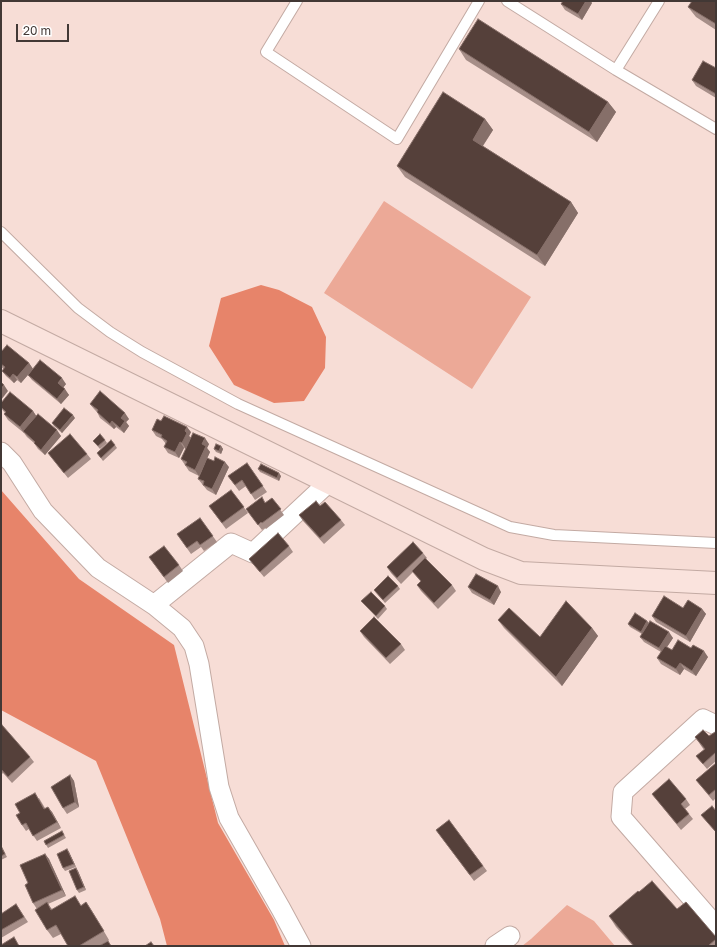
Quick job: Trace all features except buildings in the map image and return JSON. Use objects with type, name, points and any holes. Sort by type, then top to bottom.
[{"type":"street","points":[[1,321],[484,559],[521,573],[716,583]]},
{"type":"street","points":[[1,452],[12,463],[43,511],[98,568],[154,605],[182,628],[194,646],[199,664],[219,787],[229,818],[282,909],[301,946]]},
{"type":"street","points":[[154,605],[231,544],[253,553],[328,482]]},
{"type":"street","points":[[716,725],[703,719],[623,792],[621,817],[716,926]]},
{"type":"lane","points":[[297,1],[266,52],[397,139],[479,1]]},
{"type":"lane","points":[[507,1],[616,70],[716,129]]},
{"type":"lane","points":[[616,70],[659,1]]},
{"type":"lane","points":[[1,232],[78,308],[110,332],[142,352],[238,404],[510,527],[554,535],[716,543]]},
{"type":"shaded area","points":[[384,201],[531,297],[472,389],[324,293]]},
{"type":"shaded area","points":[[261,285],[279,290],[312,307],[326,337],[325,368],[304,401],[274,403],[234,385],[209,346],[221,298]]},
{"type":"shaded area","points":[[1,490],[79,579],[174,645],[218,823],[274,920],[285,946],[167,946],[160,919],[96,761],[1,710]]},
{"type":"shaded area","points":[[567,905],[594,921],[615,946],[522,946]]}]
